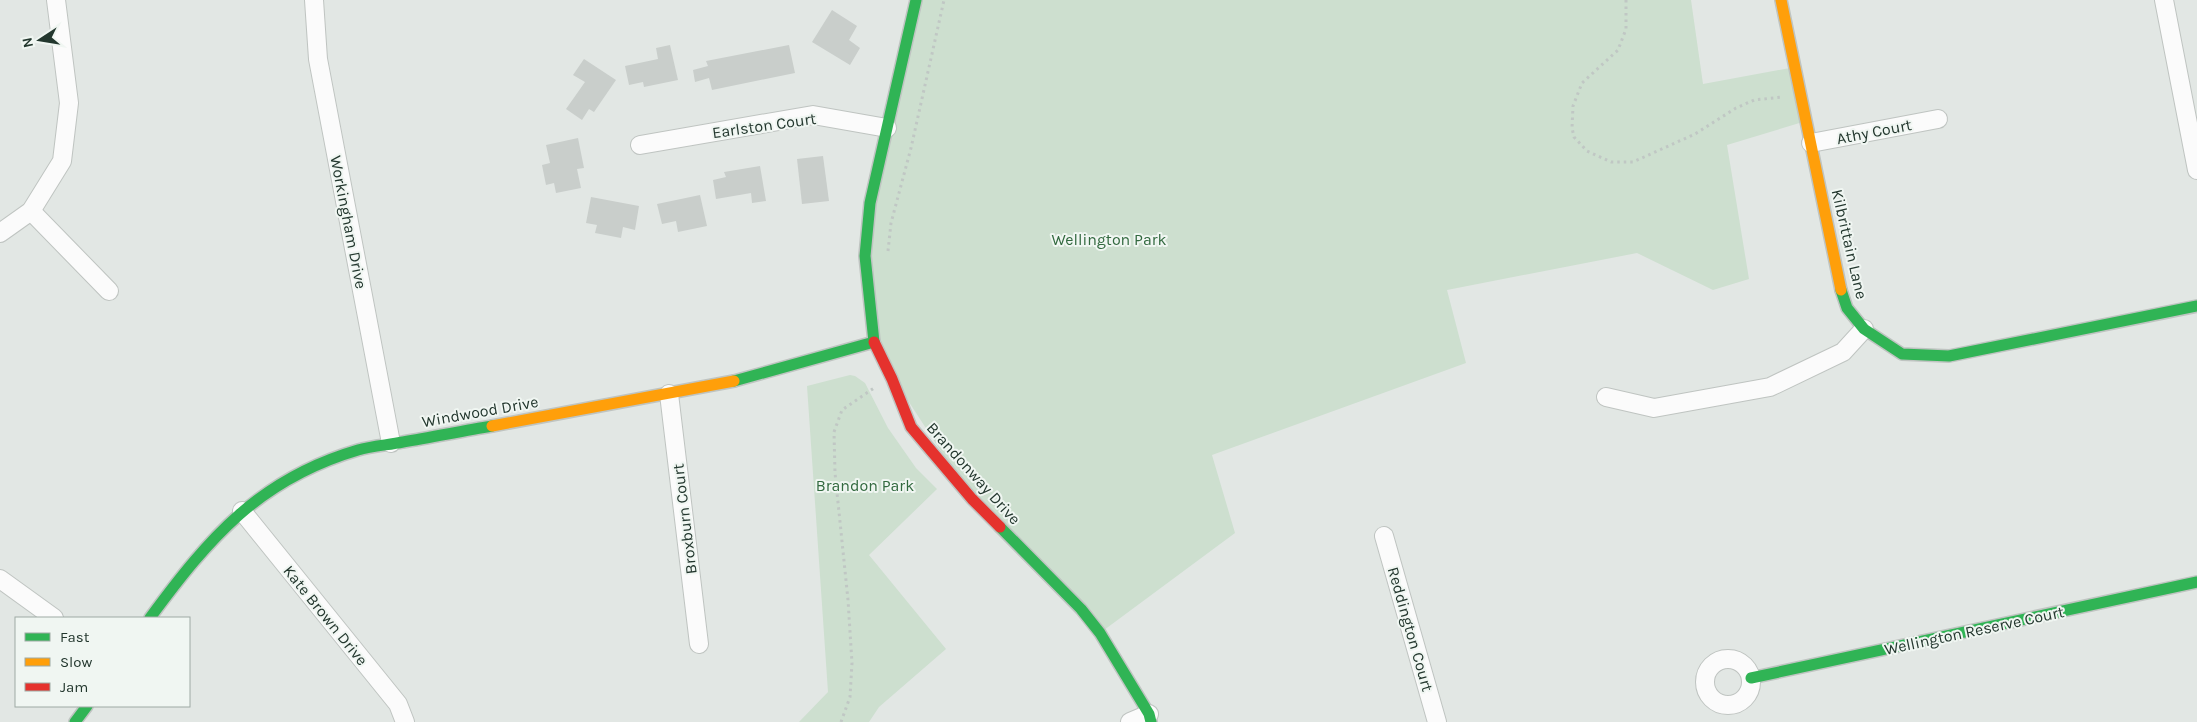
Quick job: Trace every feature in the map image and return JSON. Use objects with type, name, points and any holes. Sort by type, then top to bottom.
[{"type":"street","points":[[0,233],[31,211],[62,161],[69,103],[56,0]]},
{"type":"street","name":"Workingham Drive","points":[[314,0],[318,59],[391,443]]},
{"type":"street","name":"Brandonway Drive","points":[[916,0],[870,203],[864,256],[874,342],[912,427],[972,499],[1080,609],[1100,633],[1124,670],[1150,718]]},
{"type":"street","name":"Kilbrittain Lane","points":[[1782,0],[1839,282],[1847,308],[1864,329],[1902,354],[1949,356],[2197,306]]},
{"type":"street","points":[[2164,0],[2197,170]]},
{"type":"street","name":"Earlston Court","points":[[640,145],[813,115],[887,128]]},
{"type":"street","name":"Athy Court","points":[[1811,143],[1938,119]]},
{"type":"street","points":[[31,211],[109,291]]},
{"type":"street","points":[[1606,397],[1654,408],[1770,387],[1843,352],[1864,329]]},
{"type":"street","name":"Windwood Drive","points":[[151,617],[178,578],[242,511],[274,486],[318,465],[358,450],[391,443],[746,379],[874,342]]},
{"type":"street","name":"Broxburn Court","points":[[669,394],[699,644]]},
{"type":"street","name":"Kate Brown Drive","points":[[242,511],[398,704],[405,722]]},
{"type":"street","name":"Reddington Court","points":[[1384,536],[1437,722]]},
{"type":"street","points":[[0,580],[53,617]]},
{"type":"street","name":"Wellington Reserve Court","points":[[1751,678],[2197,582]]},
{"type":"street","points":[[75,722],[86,707]]},
{"type":"street","points":[[1130,722],[1150,718]]},
{"type":"path","points":[[1626,0],[1626,29],[1618,50],[1582,83],[1573,106],[1572,128],[1574,137],[1586,151],[1611,162],[1633,162],[1695,134],[1736,108],[1754,100],[1785,96]]},
{"type":"green space","name":"Wellington Park","points":[[916,0],[1691,0],[1703,84],[1795,67],[1806,121],[1727,145],[1749,279],[1713,290],[1637,253],[1447,290],[1466,363],[1212,455],[1235,533],[1100,633],[972,499],[879,356],[865,256]]},
{"type":"green space","name":"Brandon Park","points":[[850,375],[865,383],[888,428],[916,468],[937,489],[869,555],[946,649],[879,707],[869,722],[799,722],[828,692],[807,386]]},
{"type":"building","points":[[832,10],[857,26],[849,40],[860,48],[850,65],[812,42]]},
{"type":"building","points":[[670,45],[678,80],[644,87],[643,82],[629,85],[625,66],[658,59],[656,48]]},
{"type":"building","points":[[789,45],[795,73],[712,90],[709,78],[695,82],[693,70],[708,66],[706,61]]},
{"type":"building","points":[[584,59],[616,80],[594,112],[589,109],[582,120],[566,109],[585,82],[573,75]]},
{"type":"building","points":[[578,138],[584,168],[577,169],[581,188],[556,193],[554,183],[546,185],[542,165],[550,163],[546,145]]},
{"type":"building","points":[[823,156],[829,201],[802,204],[797,159]]},
{"type":"building","points":[[760,166],[766,201],[752,203],[751,193],[716,199],[713,180],[726,177],[724,172]]},
{"type":"building","points":[[700,195],[707,226],[678,232],[676,221],[662,224],[657,204]]},
{"type":"building","points":[[591,197],[639,206],[635,230],[623,227],[621,238],[595,233],[597,225],[586,223]]},
{"type":"traffic: fast","points":[[874,342],[865,256],[870,203],[916,0]]},
{"type":"traffic: fast","points":[[1841,290],[1847,308],[1864,329],[1902,354],[1949,356],[2197,306]]},
{"type":"traffic: fast","points":[[734,381],[874,342]]},
{"type":"traffic: fast","points":[[151,617],[193,562],[216,537],[264,495],[292,477],[323,462],[358,450],[492,426]]},
{"type":"traffic: fast","points":[[1000,527],[1081,609],[1100,633],[1149,714],[1151,722]]},
{"type":"traffic: fast","points":[[1751,678],[2197,582]]},
{"type":"traffic: fast","points":[[75,722],[86,707]]},
{"type":"traffic: slow","points":[[1781,0],[1841,290]]},
{"type":"traffic: slow","points":[[492,426],[734,381]]},
{"type":"traffic: jam","points":[[874,342],[892,379],[911,427],[972,499],[1000,527]]}]
